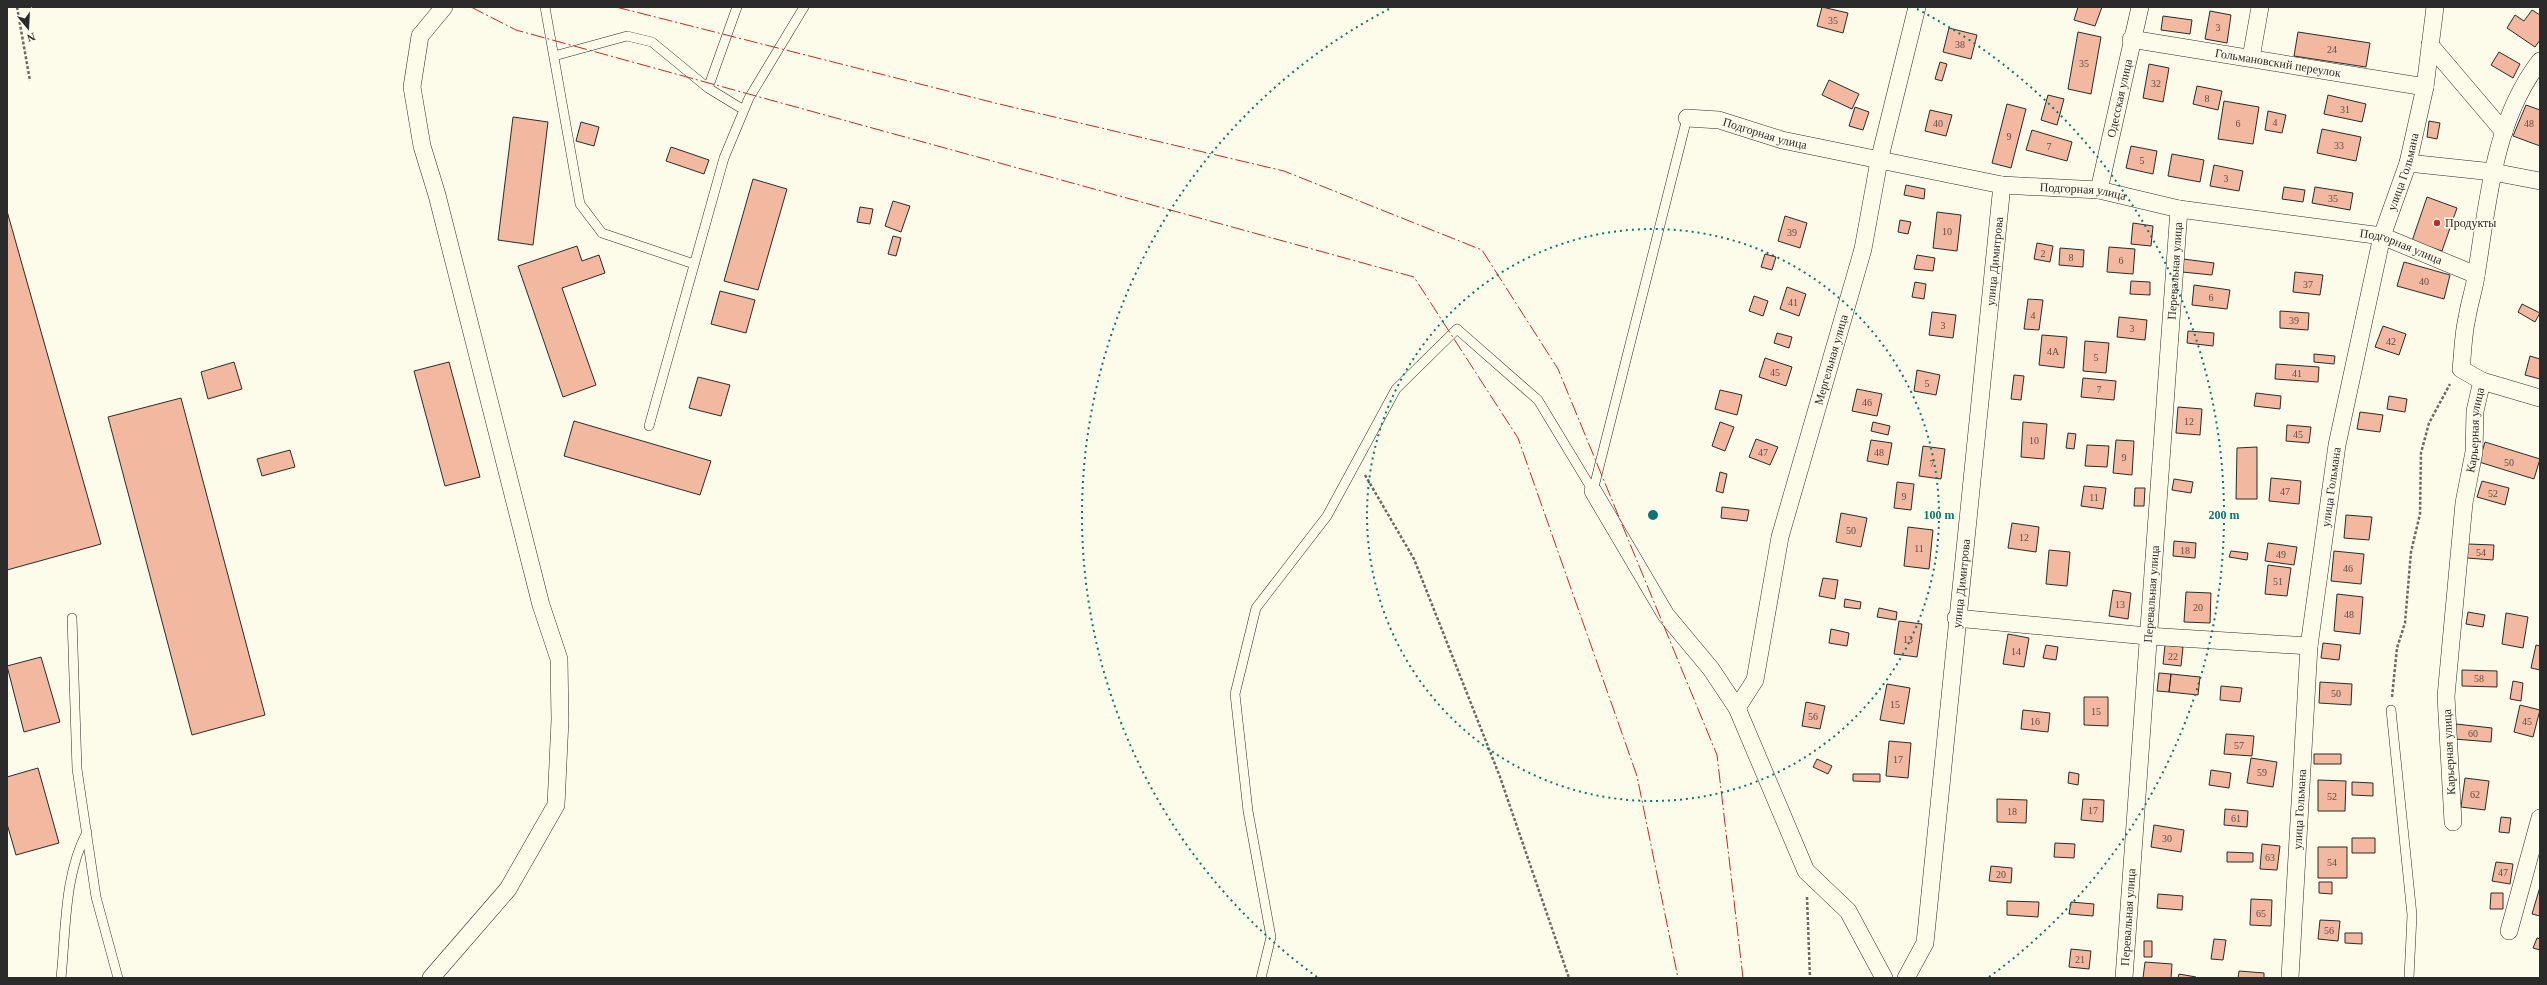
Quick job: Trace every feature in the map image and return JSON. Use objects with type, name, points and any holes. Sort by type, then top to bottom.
[{"type":"street","points":[[431,978],[508,889],[556,805],[560,720],[559,660],[541,606],[439,203],[422,146],[412,87],[420,36],[444,7]]},
{"type":"street","name":"Мергельная улица","points":[[1737,708],[1755,680],[1780,536],[1863,249],[1879,161],[1917,7]]},
{"type":"street","name":"Одесская улица","points":[[2099,190],[2131,39],[2140,7]]},
{"type":"street","points":[[2251,58],[2260,7]]},
{"type":"street","name":"улица Гольмана","points":[[2290,978],[2308,646],[2337,445],[2382,236],[2408,163],[2425,87],[2435,7]]},
{"type":"street","name":"Гольмановский переулок","points":[[2131,39],[2425,87]]},
{"type":"street","points":[[2430,45],[2504,132]]},
{"type":"street","points":[[2461,369],[2466,319],[2476,275],[2493,172],[2511,109],[2540,61]]},
{"type":"street","name":"Подгорная улица","points":[[1687,118],[1718,120],[1782,140],[2002,185],[2099,190],[2179,209],[2382,236],[2476,275]]},
{"type":"street","points":[[2408,163],[2493,172],[2540,181]]},
{"type":"street","name":"улица Димитрова","points":[[1906,978],[1925,943],[1956,618],[1968,538],[2002,185]]},
{"type":"street","name":"Перевальная улица","points":[[2124,978],[2146,636],[2161,486],[2179,209]]},
{"type":"street","name":"Карьерная улица","points":[[2453,822],[2446,696],[2464,503],[2474,452],[2475,410],[2482,381],[2461,369]]},
{"type":"street","points":[[2482,381],[2540,398]]},
{"type":"street","points":[[1593,490],[1666,615],[1711,669],[1737,708],[1806,871],[1848,911],[1884,978]]},
{"type":"street","points":[[1956,618],[2146,636],[2308,646]]},
{"type":"street","points":[[2510,930],[2540,818]]},
{"type":"lane","points":[[545,7],[580,204],[602,233],[694,264]]},
{"type":"lane","points":[[708,88],[737,7]]},
{"type":"lane","points":[[650,426],[724,158],[744,110],[804,7]]},
{"type":"lane","points":[[554,56],[627,36],[652,42],[708,88],[744,110]]},
{"type":"lane","points":[[1593,490],[1687,118]]},
{"type":"lane","points":[[1261,978],[1271,937],[1248,811],[1235,694],[1256,608],[1327,516],[1396,389],[1457,329],[1538,400],[1593,490]]},
{"type":"lane","points":[[72,618],[77,769],[96,897],[118,978]]},
{"type":"lane","points":[[2391,710],[2412,915],[2409,978]]},
{"type":"lane","points":[[61,978],[70,883],[78,848],[86,832]]},
{"type":"path","points":[[17,7],[30,80]]},
{"type":"path","points":[[2391,710],[2392,676],[2397,648],[2405,622],[2411,552],[2420,514],[2422,453],[2429,422],[2443,393],[2461,369]]},
{"type":"path","points":[[1357,461],[1414,559],[1500,777],[1569,978]]},
{"type":"path","points":[[1806,871],[1810,978]]},
{"type":"building","points":[[1822,7],[1848,13],[1843,33],[1817,26]]},
{"type":"building","points":[[2078,7],[2102,7],[2095,26],[2074,20]]},
{"type":"building","points":[[2532,10],[2540,15],[2540,40],[2535,47],[2507,28],[2515,15],[2524,21]]},
{"type":"building","points":[[2210,11],[2231,15],[2227,43],[2205,39]]},
{"type":"building","points":[[2163,16],[2192,20],[2190,34],[2161,30]]},
{"type":"building","points":[[1949,28],[1977,35],[1971,59],[1943,52]]},
{"type":"building","points":[[2078,32],[2101,37],[2091,94],[2068,89]]},
{"type":"building","points":[[2298,32],[2370,43],[2366,67],[2294,56]]},
{"type":"building","points":[[2499,52],[2520,64],[2513,78],[2491,65]]},
{"type":"building","points":[[1940,62],[1947,64],[1942,81],[1935,79]]},
{"type":"building","points":[[2149,64],[2169,68],[2163,102],[2143,98]]},
{"type":"building","points":[[1829,80],[1859,94],[1852,109],[1822,95]]},
{"type":"building","points":[[2197,86],[2222,91],[2218,110],[2193,104]]},
{"type":"building","points":[[2048,95],[2064,99],[2057,125],[2041,120]]},
{"type":"building","points":[[2328,95],[2366,104],[2362,122],[2324,114]]},
{"type":"building","points":[[2224,101],[2259,107],[2253,144],[2218,139]]},
{"type":"building","points":[[2007,104],[2026,109],[2011,168],[1992,163]]},
{"type":"building","points":[[2526,105],[2540,110],[2540,146],[2513,136]]},
{"type":"building","points":[[1855,107],[1869,112],[1863,130],[1849,126]]},
{"type":"building","points":[[1930,110],[1952,115],[1946,136],[1925,131]]},
{"type":"building","points":[[2268,111],[2286,115],[2282,133],[2265,130]]},
{"type":"building","points":[[513,117],[548,122],[533,245],[498,240]]},
{"type":"building","points":[[2429,121],[2440,123],[2437,139],[2427,137]]},
{"type":"building","points":[[581,122],[599,127],[594,146],[576,141]]},
{"type":"building","points":[[2322,129],[2361,137],[2356,161],[2317,153]]},
{"type":"building","points":[[2032,130],[2072,142],[2067,161],[2026,150]]},
{"type":"building","points":[[2131,146],[2157,151],[2153,174],[2126,168]]},
{"type":"building","points":[[671,147],[709,160],[704,174],[666,161]]},
{"type":"building","points":[[2172,154],[2204,160],[2200,182],[2168,176]]},
{"type":"building","points":[[2214,165],[2243,171],[2239,191],[2210,186]]},
{"type":"building","points":[[753,179],[787,189],[758,290],[724,281]]},
{"type":"building","points":[[1906,185],[1925,189],[1924,199],[1904,195]]},
{"type":"building","points":[[2284,187],[2305,190],[2303,202],[2282,199]]},
{"type":"building","points":[[2315,187],[2353,193],[2350,210],[2312,203]]},
{"type":"building","points":[[2427,197],[2457,208],[2442,251],[2412,241]]},
{"type":"building","points":[[893,201],[910,206],[901,232],[885,226]]},
{"type":"building","points":[[860,207],[873,209],[870,224],[857,222]]},
{"type":"building","points":[[7,211],[101,544],[7,570]]},
{"type":"building","points":[[1937,212],[1961,215],[1957,251],[1933,248]]},
{"type":"building","points":[[1785,216],[1807,223],[1800,248],[1778,241]]},
{"type":"building","points":[[1900,220],[1911,222],[1908,234],[1898,232]]},
{"type":"building","points":[[2133,223],[2153,226],[2151,246],[2131,244]]},
{"type":"building","points":[[893,236],[901,238],[896,256],[888,254]]},
{"type":"building","points":[[2037,243],[2053,246],[2050,262],[2034,259]]},
{"type":"building","points":[[577,246],[582,261],[599,255],[605,273],[562,288],[596,385],[563,397],[518,266]]},
{"type":"building","points":[[2109,247],[2135,249],[2133,274],[2107,272]]},
{"type":"building","points":[[2060,248],[2084,250],[2083,267],[2059,265]]},
{"type":"building","points":[[1765,254],[1776,257],[1772,270],[1761,267]]},
{"type":"building","points":[[1917,255],[1935,258],[1933,271],[1914,269]]},
{"type":"building","points":[[2183,259],[2214,263],[2212,275],[2182,272]]},
{"type":"building","points":[[2404,262],[2450,275],[2444,299],[2397,286]]},
{"type":"building","points":[[2295,272],[2323,275],[2320,295],[2293,292]]},
{"type":"building","points":[[2131,281],[2150,282],[2150,295],[2130,294]]},
{"type":"building","points":[[1915,282],[1926,284],[1924,299],[1912,297]]},
{"type":"building","points":[[2194,285],[2230,290],[2227,309],[2192,305]]},
{"type":"building","points":[[1787,287],[1806,294],[1799,316],[1780,309]]},
{"type":"building","points":[[720,291],[755,300],[746,333],[711,324]]},
{"type":"building","points":[[1754,296],[1768,301],[1763,316],[1749,311]]},
{"type":"building","points":[[2028,299],[2043,300],[2039,330],[2024,329]]},
{"type":"building","points":[[2522,304],[2540,313],[2535,322],[2518,312]]},
{"type":"building","points":[[2280,311],[2309,313],[2308,330],[2280,328]]},
{"type":"building","points":[[1932,312],[1956,315],[1953,338],[1929,335]]},
{"type":"building","points":[[2119,317],[2147,320],[2145,340],[2117,337]]},
{"type":"building","points":[[2383,326],[2406,334],[2399,355],[2375,347]]},
{"type":"building","points":[[2188,331],[2214,333],[2213,346],[2187,343]]},
{"type":"building","points":[[1777,333],[1792,337],[1789,348],[1774,343]]},
{"type":"building","points":[[2042,335],[2067,337],[2064,368],[2039,365]]},
{"type":"building","points":[[2085,341],[2109,343],[2106,373],[2083,371]]},
{"type":"building","points":[[2314,354],[2335,356],[2334,364],[2314,362]]},
{"type":"building","points":[[2530,356],[2540,359],[2540,379],[2525,375]]},
{"type":"building","points":[[1765,358],[1792,367],[1786,386],[1759,377]]},
{"type":"building","points":[[234,362],[242,389],[208,399],[201,372]]},
{"type":"building","points":[[449,362],[480,477],[445,486],[414,371]]},
{"type":"building","points":[[2276,364],[2319,367],[2318,382],[2275,379]]},
{"type":"building","points":[[1917,370],[1940,375],[1936,395],[1914,391]]},
{"type":"building","points":[[2014,375],[2024,376],[2021,400],[2011,399]]},
{"type":"building","points":[[698,377],[730,385],[721,416],[689,408]]},
{"type":"building","points":[[2083,378],[2116,381],[2114,400],[2081,397]]},
{"type":"building","points":[[1857,389],[1882,394],[1877,416],[1852,411]]},
{"type":"building","points":[[1720,390],[1742,395],[1737,415],[1715,409]]},
{"type":"building","points":[[2256,393],[2281,396],[2280,409],[2254,406]]},
{"type":"building","points":[[2389,396],[2407,399],[2405,412],[2387,409]]},
{"type":"building","points":[[181,398],[265,715],[192,735],[108,417]]},
{"type":"building","points":[[2178,407],[2202,409],[2200,435],[2176,433]]},
{"type":"building","points":[[2360,412],[2383,415],[2380,432],[2357,429]]},
{"type":"building","points":[[574,421],[711,461],[700,495],[564,456]]},
{"type":"building","points":[[1720,422],[1734,427],[1725,451],[1712,446]]},
{"type":"building","points":[[1873,422],[1890,426],[1888,435],[1871,431]]},
{"type":"building","points":[[2023,422],[2047,424],[2044,459],[2021,457]]},
{"type":"building","points":[[2287,425],[2311,427],[2309,443],[2286,441]]},
{"type":"building","points":[[2068,433],[2076,434],[2074,449],[2066,448]]},
{"type":"building","points":[[1756,439],[1778,447],[1770,465],[1749,457]]},
{"type":"building","points":[[1871,440],[1892,443],[1888,465],[1867,461]]},
{"type":"building","points":[[2116,440],[2134,441],[2132,475],[2113,473]]},
{"type":"building","points":[[2485,442],[2540,459],[2534,479],[2479,462]]},
{"type":"building","points":[[2087,445],[2109,446],[2107,467],[2085,466]]},
{"type":"building","points":[[1923,446],[1945,449],[1941,479],[1919,476]]},
{"type":"building","points":[[2257,447],[2257,499],[2236,499],[2237,448]]},
{"type":"building","points":[[290,450],[295,467],[262,476],[257,459]]},
{"type":"building","points":[[1720,472],[1727,474],[1723,493],[1716,491]]},
{"type":"building","points":[[2271,478],[2301,481],[2299,504],[2269,501]]},
{"type":"building","points":[[2174,479],[2193,482],[2191,493],[2172,490]]},
{"type":"building","points":[[2482,481],[2509,488],[2505,505],[2477,497]]},
{"type":"building","points":[[1897,482],[1914,484],[1911,510],[1894,508]]},
{"type":"building","points":[[2084,486],[2106,488],[2103,509],[2081,506]]},
{"type":"building","points":[[2135,488],[2145,488],[2144,506],[2134,506]]},
{"type":"building","points":[[1722,507],[1749,510],[1747,521],[1721,518]]},
{"type":"building","points":[[1841,513],[1867,518],[1861,547],[1836,542]]},
{"type":"building","points":[[2346,515],[2372,517],[2369,540],[2344,538]]},
{"type":"building","points":[[2012,523],[2039,527],[2036,552],[2008,548]]},
{"type":"building","points":[[1908,527],[1933,530],[1929,569],[1904,566]]},
{"type":"building","points":[[2174,541],[2196,543],[2195,558],[2173,556]]},
{"type":"building","points":[[2268,543],[2297,547],[2294,565],[2265,561]]},
{"type":"building","points":[[2468,544],[2494,545],[2493,560],[2467,558]]},
{"type":"building","points":[[2049,550],[2070,552],[2067,586],[2046,584]]},
{"type":"building","points":[[2231,551],[2248,553],[2247,560],[2229,557]]},
{"type":"building","points":[[2334,551],[2364,554],[2361,584],[2331,581]]},
{"type":"building","points":[[2268,565],[2291,568],[2287,596],[2265,594]]},
{"type":"building","points":[[1823,578],[1838,580],[1835,599],[1819,596]]},
{"type":"building","points":[[2113,590],[2131,593],[2128,619],[2109,616]]},
{"type":"building","points":[[2186,592],[2211,593],[2210,623],[2184,622]]},
{"type":"building","points":[[2337,594],[2363,597],[2360,634],[2334,631]]},
{"type":"building","points":[[1845,599],[1861,602],[1860,609],[1844,607]]},
{"type":"building","points":[[1879,608],[1897,612],[1896,620],[1877,617]]},
{"type":"building","points":[[2468,612],[2485,615],[2483,627],[2466,624]]},
{"type":"building","points":[[2506,613],[2528,617],[2523,648],[2502,644]]},
{"type":"building","points":[[1899,621],[1922,624],[1917,657],[1894,654]]},
{"type":"building","points":[[1831,629],[1849,633],[1847,646],[1829,643]]},
{"type":"building","points":[[2008,634],[2029,638],[2024,667],[2003,664]]},
{"type":"building","points":[[2323,643],[2341,645],[2339,660],[2321,658]]},
{"type":"building","points":[[2046,645],[2058,647],[2056,660],[2043,658]]},
{"type":"building","points":[[2165,645],[2183,647],[2181,666],[2163,664]]},
{"type":"building","points":[[2536,645],[2540,646],[2540,670],[2531,668]]},
{"type":"building","points":[[41,657],[60,722],[24,732],[7,666]]},
{"type":"building","points":[[2462,670],[2497,671],[2497,687],[2462,686]]},
{"type":"building","points":[[2159,673],[2171,674],[2169,692],[2157,691]]},
{"type":"building","points":[[2171,674],[2200,677],[2198,695],[2169,692]]},
{"type":"building","points":[[2513,681],[2523,683],[2521,701],[2510,699]]},
{"type":"building","points":[[2320,682],[2352,684],[2351,705],[2319,703]]},
{"type":"building","points":[[1887,684],[1910,688],[1904,724],[1880,720]]},
{"type":"building","points":[[2221,686],[2242,688],[2240,702],[2220,700]]},
{"type":"building","points":[[2084,697],[2108,697],[2108,726],[2084,725]]},
{"type":"building","points":[[1806,702],[1825,706],[1820,729],[1802,726]]},
{"type":"building","points":[[2520,705],[2540,710],[2533,737],[2514,732]]},
{"type":"building","points":[[2023,710],[2050,713],[2048,732],[2021,729]]},
{"type":"building","points":[[2456,724],[2492,728],[2491,742],[2454,739]]},
{"type":"building","points":[[2226,734],[2254,736],[2252,756],[2224,754]]},
{"type":"building","points":[[1889,741],[1911,743],[1908,778],[1886,776]]},
{"type":"building","points":[[2314,754],[2341,754],[2341,764],[2314,764]]},
{"type":"building","points":[[2251,758],[2277,762],[2273,787],[2247,783]]},
{"type":"building","points":[[1817,759],[1832,766],[1828,774],[1813,767]]},
{"type":"building","points":[[38,768],[59,843],[16,855],[7,824],[7,777]]},
{"type":"building","points":[[2211,770],[2231,773],[2229,788],[2209,785]]},
{"type":"building","points":[[2069,772],[2079,774],[2078,785],[2068,783]]},
{"type":"building","points":[[1853,774],[1880,774],[1880,782],[1853,781]]},
{"type":"building","points":[[2465,778],[2489,781],[2485,810],[2461,807]]},
{"type":"building","points":[[2318,780],[2346,781],[2345,811],[2318,811]]},
{"type":"building","points":[[2352,782],[2373,783],[2373,796],[2352,795]]},
{"type":"building","points":[[1997,799],[2027,800],[2026,823],[1997,822]]},
{"type":"building","points":[[2083,799],[2104,800],[2103,822],[2081,820]]},
{"type":"building","points":[[2225,809],[2248,811],[2247,827],[2224,825]]},
{"type":"building","points":[[2501,817],[2511,818],[2509,833],[2499,832]]},
{"type":"building","points":[[2154,825],[2184,830],[2181,852],[2151,847]]},
{"type":"building","points":[[2352,838],[2375,838],[2375,853],[2352,853]]},
{"type":"building","points":[[2055,843],[2075,844],[2074,858],[2054,857]]},
{"type":"building","points":[[2262,844],[2280,846],[2277,870],[2260,869]]},
{"type":"building","points":[[2318,847],[2347,847],[2347,878],[2318,878]]},
{"type":"building","points":[[2227,852],[2253,853],[2253,862],[2227,862]]},
{"type":"building","points":[[2496,862],[2513,864],[2510,884],[2492,881]]},
{"type":"building","points":[[1991,866],[2012,868],[2011,883],[1989,881]]},
{"type":"building","points":[[2319,882],[2332,882],[2332,894],[2319,893]]},
{"type":"building","points":[[2540,887],[2540,916],[2532,914]]},
{"type":"building","points":[[2491,893],[2503,893],[2503,909],[2490,909]]},
{"type":"building","points":[[2158,894],[2183,896],[2182,910],[2157,908]]},
{"type":"building","points":[[2251,899],[2272,900],[2271,926],[2250,925]]},
{"type":"building","points":[[2007,901],[2039,902],[2038,917],[2007,915]]},
{"type":"building","points":[[2071,902],[2094,904],[2093,916],[2069,914]]},
{"type":"building","points":[[2320,920],[2340,921],[2338,941],[2318,939]]},
{"type":"building","points":[[2345,933],[2362,933],[2362,944],[2345,943]]},
{"type":"building","points":[[2537,938],[2540,939],[2540,950],[2533,948]]},
{"type":"building","points":[[2214,939],[2226,940],[2223,960],[2211,959]]},
{"type":"building","points":[[2144,941],[2152,941],[2152,957],[2144,957]]},
{"type":"building","points":[[2071,949],[2091,951],[2089,969],[2069,967]]},
{"type":"building","points":[[2145,962],[2172,964],[2171,978],[2143,978]]},
{"type":"building","points":[[2239,971],[2264,973],[2264,978],[2238,978]]},
{"type":"building","points":[[2179,974],[2196,977],[2196,978],[2178,978]]},
{"type":"power","points":[[471,7],[516,30],[1414,277],[1518,438],[1637,776],[1678,978]]},
{"type":"power","points":[[616,7],[995,103],[1284,171],[1482,250],[1558,369],[1717,755],[1743,978]]},
{"type":"place","name":"Продукты","points":[[2437,223]]}]
